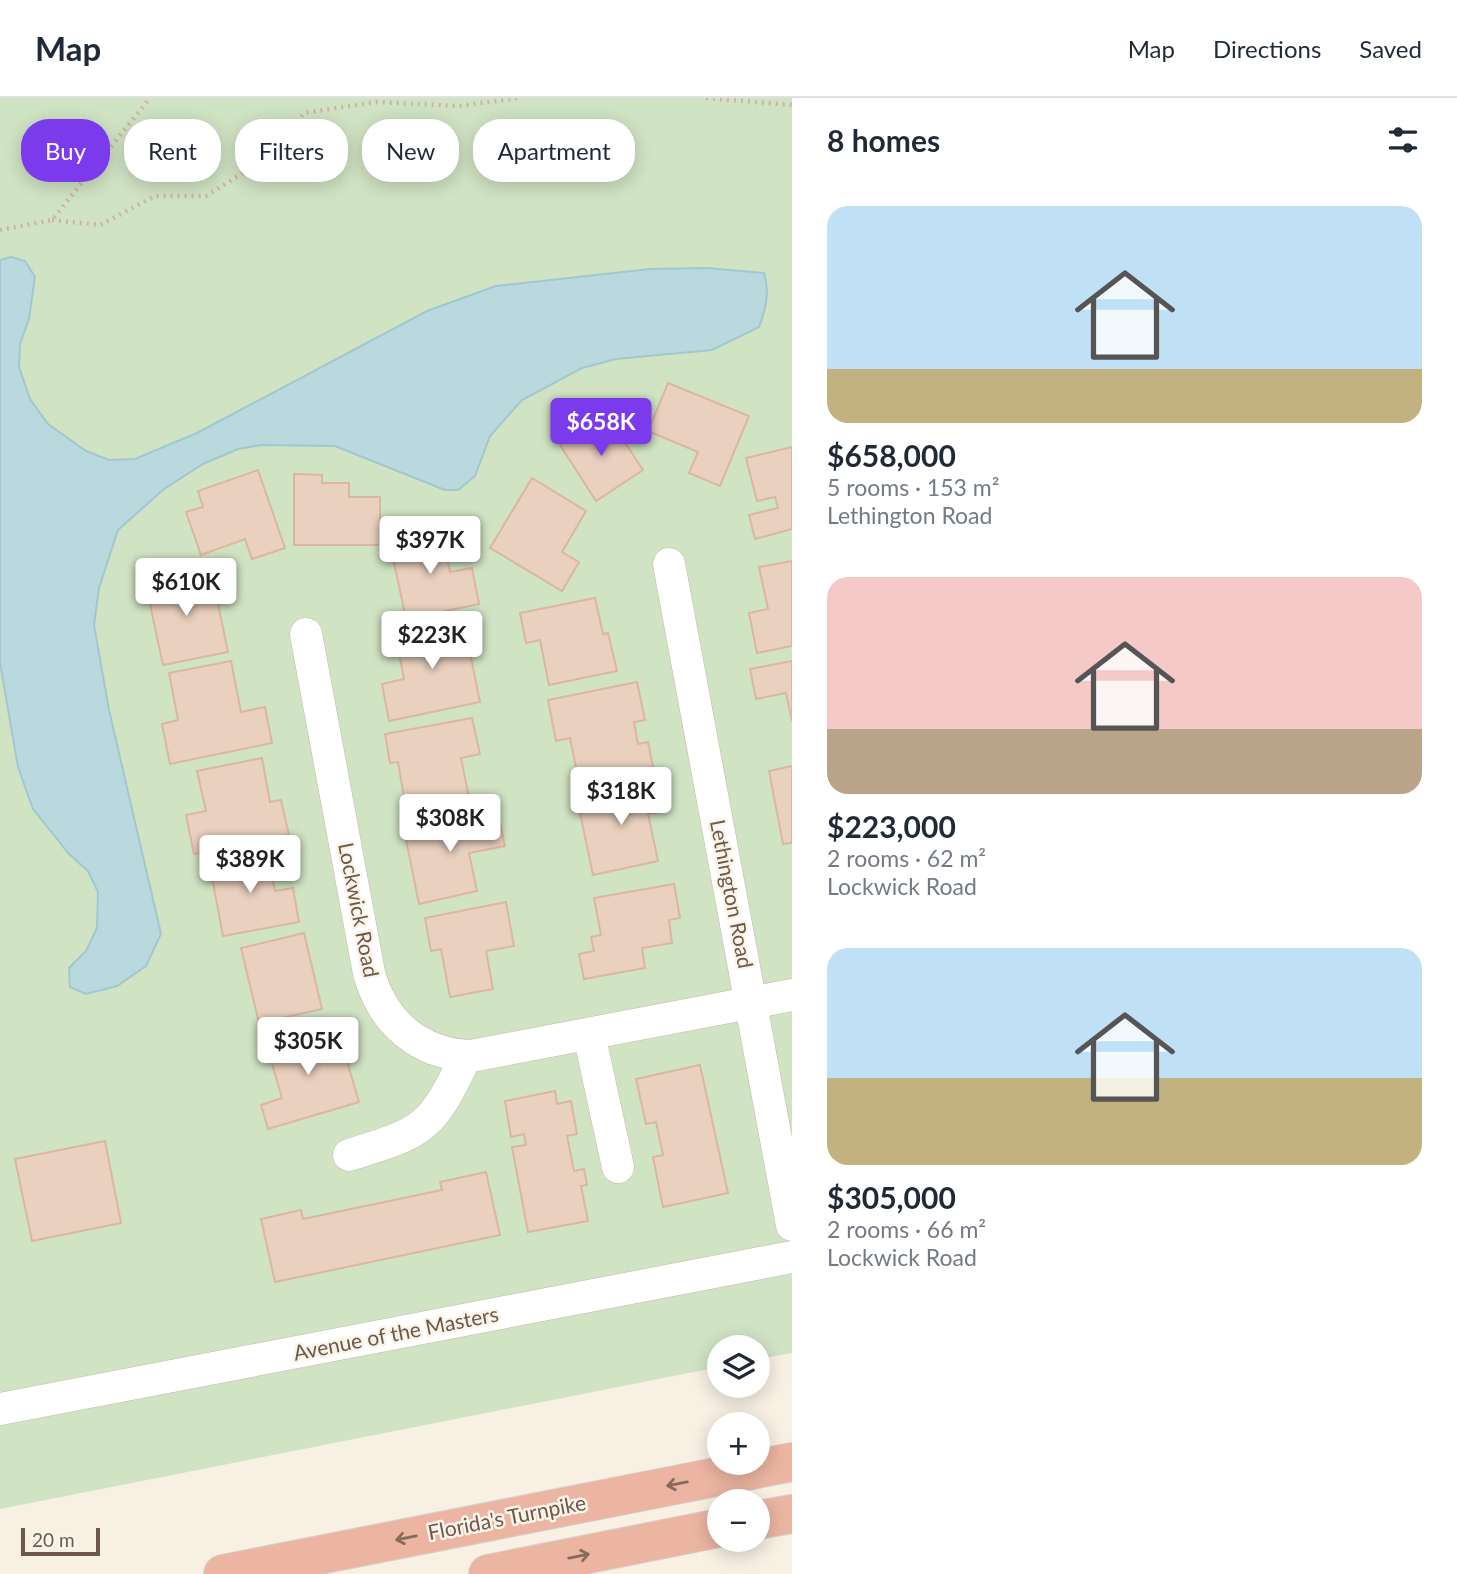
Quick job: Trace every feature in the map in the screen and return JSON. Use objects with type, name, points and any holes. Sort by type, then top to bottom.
[{"type":"highway","name":"Florida's Turnpike","points":[[223,1574],[792,1462]]},
{"type":"highway","points":[[770,1519],[792,1514]]},
{"type":"highway","points":[[488,1574],[707,1530]]},
{"type":"street","name":"Lethington Road","points":[[669,564],[792,1225]]},
{"type":"street","name":"Lockwick Road","points":[[306,634],[374,991],[389,1016],[417,1042],[434,1050],[466,1056],[792,995]]},
{"type":"street","points":[[589,1034],[618,1167]]},
{"type":"street","points":[[349,1155],[416,1132],[437,1112],[466,1056]]},
{"type":"street","name":"Avenue of the Masters","points":[[0,1409],[792,1257]]},
{"type":"path","points":[[52,220],[150,98]]},
{"type":"path","points":[[0,230],[52,220],[100,225],[155,196],[206,196],[264,160],[304,113],[376,102],[459,106],[518,98]]},
{"type":"path","points":[[706,98],[792,105]]},
{"type":"green space","points":[[0,98],[792,98],[792,1353],[770,1357],[770,1335],[707,1335],[707,1369],[0,1509]]},
{"type":"water","points":[[11,257],[25,261],[35,277],[29,319],[20,344],[19,367],[30,399],[48,424],[86,451],[109,460],[135,459],[197,433],[427,311],[496,286],[650,269],[707,268],[764,273],[767,293],[759,327],[712,350],[616,359],[582,368],[522,400],[490,436],[475,476],[458,490],[445,490],[335,446],[261,445],[238,449],[203,464],[164,489],[118,530],[99,588],[94,625],[109,710],[161,934],[146,966],[117,986],[86,994],[70,987],[69,968],[86,951],[97,928],[98,892],[88,871],[69,854],[33,809],[18,767],[0,663],[0,260]]},
{"type":"building","points":[[668,383],[749,416],[720,486],[689,473],[698,452],[648,431]]},
{"type":"building","points":[[607,415],[643,470],[596,501],[560,445]]},
{"type":"building","points":[[792,447],[792,529],[755,539],[749,515],[778,508],[775,497],[757,501],[746,458]]},
{"type":"building","points":[[258,470],[285,548],[252,559],[245,539],[201,555],[186,512],[203,507],[198,491]]},
{"type":"building","points":[[294,474],[322,475],[322,483],[349,483],[349,497],[380,497],[380,545],[294,545]]},
{"type":"building","points":[[532,478],[586,511],[562,552],[579,562],[562,591],[490,548]]},
{"type":"building","points":[[441,528],[450,572],[472,568],[479,604],[406,619],[389,539]]},
{"type":"building","points":[[792,561],[792,646],[757,653],[749,613],[768,609],[759,567]]},
{"type":"building","points":[[182,573],[184,581],[212,575],[228,652],[163,665],[145,581]]},
{"type":"building","points":[[595,598],[603,634],[608,633],[617,671],[549,685],[540,640],[526,643],[520,613]]},
{"type":"building","points":[[463,618],[480,702],[389,721],[382,684],[404,679],[395,632]]},
{"type":"building","points":[[231,661],[241,712],[265,707],[272,743],[170,764],[162,724],[178,720],[169,673]]},
{"type":"building","points":[[792,661],[792,721],[786,693],[756,699],[750,669]]},
{"type":"building","points":[[637,682],[645,720],[634,722],[638,744],[648,742],[653,767],[579,782],[570,738],[556,741],[548,700]]},
{"type":"building","points":[[472,718],[480,754],[461,758],[469,798],[406,809],[398,762],[390,763],[385,734]]},
{"type":"building","points":[[262,758],[270,802],[281,800],[289,835],[194,854],[186,815],[206,811],[197,771]]},
{"type":"building","points":[[792,766],[792,843],[783,844],[769,771]]},
{"type":"building","points":[[654,779],[661,812],[648,814],[658,861],[593,875],[580,813],[595,810],[591,792]]},
{"type":"building","points":[[497,810],[505,846],[469,853],[477,891],[419,904],[404,830]]},
{"type":"building","points":[[267,850],[275,891],[293,888],[299,922],[223,936],[209,861]]},
{"type":"building","points":[[674,884],[680,918],[669,920],[672,943],[642,948],[645,968],[584,979],[579,954],[594,951],[591,937],[601,935],[594,898]]},
{"type":"building","points":[[506,902],[514,946],[486,951],[493,989],[450,997],[441,949],[431,951],[425,918]]},
{"type":"building","points":[[304,933],[322,1009],[259,1023],[241,948]]},
{"type":"building","points":[[330,1024],[342,1062],[347,1061],[359,1102],[268,1129],[261,1105],[282,1098],[266,1043]]},
{"type":"building","points":[[700,1065],[728,1193],[663,1207],[653,1157],[663,1155],[656,1122],[646,1124],[636,1079]]},
{"type":"building","points":[[555,1091],[557,1104],[571,1101],[577,1134],[567,1136],[574,1171],[584,1169],[587,1185],[581,1186],[588,1221],[528,1232],[512,1147],[526,1145],[524,1134],[511,1137],[505,1101]]},
{"type":"building","points":[[105,1141],[121,1223],[32,1241],[15,1159]]},
{"type":"building","points":[[486,1172],[500,1235],[275,1282],[261,1219],[301,1210],[303,1219],[442,1190],[440,1182]]}]
